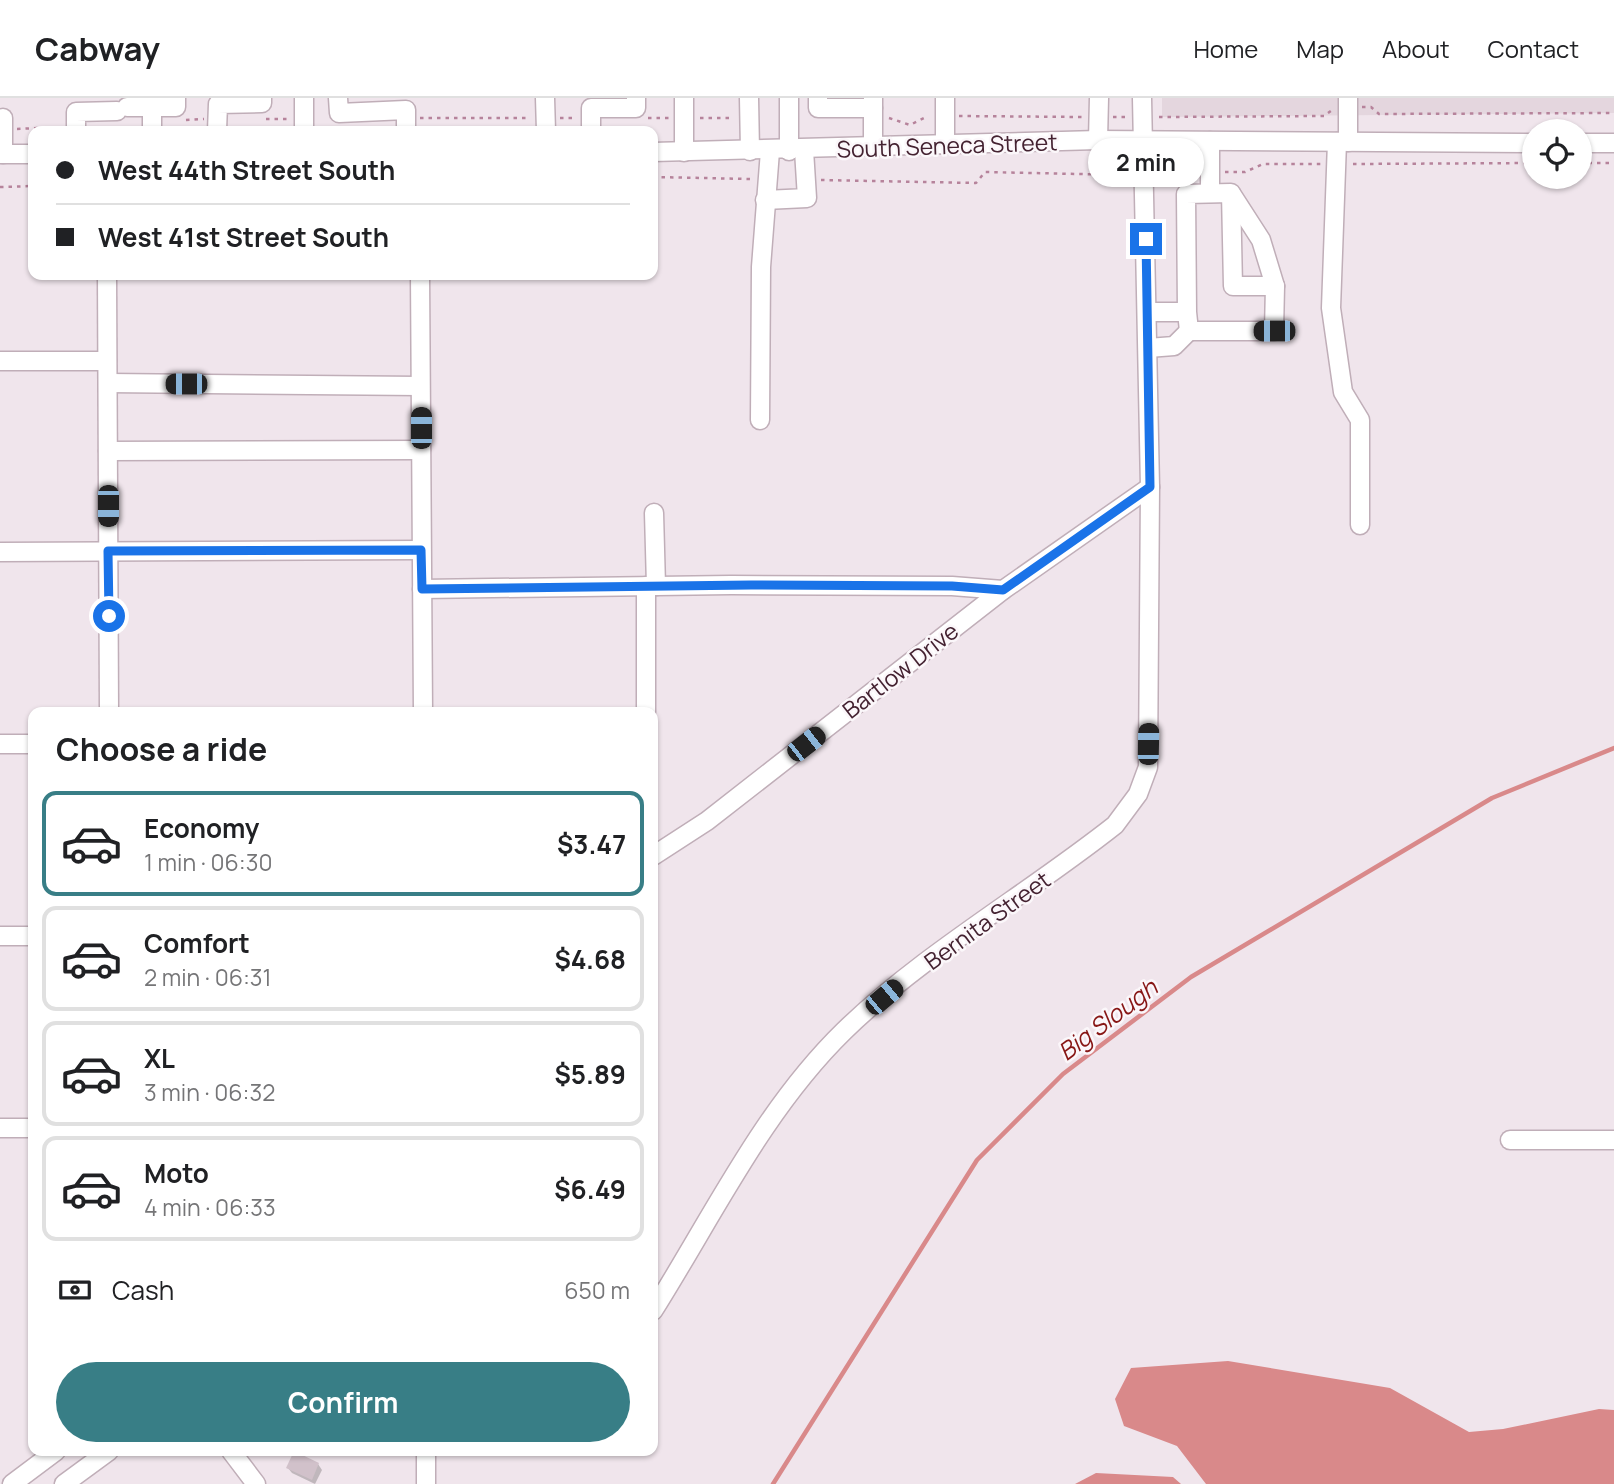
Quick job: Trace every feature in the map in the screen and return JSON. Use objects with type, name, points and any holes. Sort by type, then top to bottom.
[{"type":"street","points":[[76,126],[76,112],[176,107],[176,98]]},
{"type":"street","points":[[217,126],[218,104],[262,103],[262,98]]},
{"type":"street","points":[[304,98],[304,126]]},
{"type":"street","points":[[338,98],[338,113],[406,110],[406,126]]},
{"type":"street","points":[[545,98],[545,126]]},
{"type":"street","points":[[590,126],[590,108],[636,108],[636,98]]},
{"type":"street","points":[[748,98],[750,151]]},
{"type":"street","points":[[765,200],[807,198],[806,180],[797,150],[789,98]]},
{"type":"street","points":[[818,98],[818,108],[873,103],[873,148]]},
{"type":"street","points":[[945,98],[945,145]]},
{"type":"street","points":[[1098,141],[1099,98]]},
{"type":"street","points":[[1142,98],[1150,487]]},
{"type":"street","points":[[1348,98],[1343,142],[1336,164],[1331,308],[1342,392],[1360,420],[1360,525]]},
{"type":"street","points":[[684,99],[684,152]]},
{"type":"street","points":[[152,107],[152,126]]},
{"type":"street","points":[[3,118],[1,154],[28,154]]},
{"type":"street","name":"South Seneca Street","points":[[658,152],[1098,141],[1522,143]]},
{"type":"street","points":[[1210,141],[1210,193]]},
{"type":"street","points":[[1592,143],[1614,143]]},
{"type":"street","points":[[760,420],[761,267],[770,151]]},
{"type":"street","points":[[1189,331],[1186,194],[1231,193]]},
{"type":"street","points":[[1231,193],[1233,286],[1275,286]]},
{"type":"street","points":[[1148,348],[1174,346],[1189,331],[1274,331],[1275,286],[1261,240],[1231,193]]},
{"type":"street","points":[[107,280],[109,707]]},
{"type":"street","points":[[420,280],[423,707]]},
{"type":"street","points":[[1148,312],[1187,312]]},
{"type":"street","points":[[0,361],[107,361]]},
{"type":"street","points":[[108,383],[420,386]]},
{"type":"street","points":[[108,451],[421,450]]},
{"type":"street","name":"Bartlow Drive","points":[[658,853],[707,821],[1003,590],[1150,487]]},
{"type":"street","name":"Bernita Street","points":[[658,1303],[771,1118],[836,1040],[903,981],[1115,825],[1138,794],[1148,767],[1150,487]]},
{"type":"street","points":[[646,707],[654,513]]},
{"type":"street","points":[[0,552],[421,550]]},
{"type":"street","points":[[422,589],[941,586],[1003,590]]},
{"type":"street","points":[[0,744],[28,744]]},
{"type":"street","points":[[0,936],[28,936]]},
{"type":"street","points":[[0,1128],[28,1128]]},
{"type":"street","points":[[1510,1140],[1614,1140]]},
{"type":"street","points":[[12,1484],[49,1456]]},
{"type":"street","points":[[64,1484],[102,1456]]},
{"type":"street","points":[[235,1456],[256,1484]]},
{"type":"street","points":[[426,1456],[426,1484]]},
{"type":"street","points":[[0,1477],[5,1484]]},
{"type":"path","points":[[806,180],[976,183],[985,172],[1145,175],[1245,172],[1263,164],[1522,163]]},
{"type":"path","points":[[1592,163],[1614,163]]},
{"type":"path","points":[[658,177],[767,179]]},
{"type":"path","points":[[0,187],[28,186]]},
{"type":"shaded area","points":[[1162,98],[1614,98],[1614,113],[1162,117]]},
{"type":"shaded area","points":[[1228,1361],[1390,1388],[1469,1432],[1503,1429],[1599,1409],[1614,1410],[1614,1484],[1206,1484],[1177,1446],[1124,1426],[1115,1399],[1131,1368]]},
{"type":"shaded area","points":[[1096,1473],[1173,1477],[1181,1484],[1075,1484]]},
{"type":"building","points":[[292,1456],[304,1456],[319,1463],[312,1480],[286,1468]]},
{"type":"waterway","name":"Big Slough","points":[[773,1484],[977,1160],[1063,1074],[1191,977],[1492,798],[1614,748]]},
{"type":"route","points":[[109,616],[108,551],[421,550],[422,589],[751,585],[952,586],[1003,590],[1150,487],[1146,239]]}]
